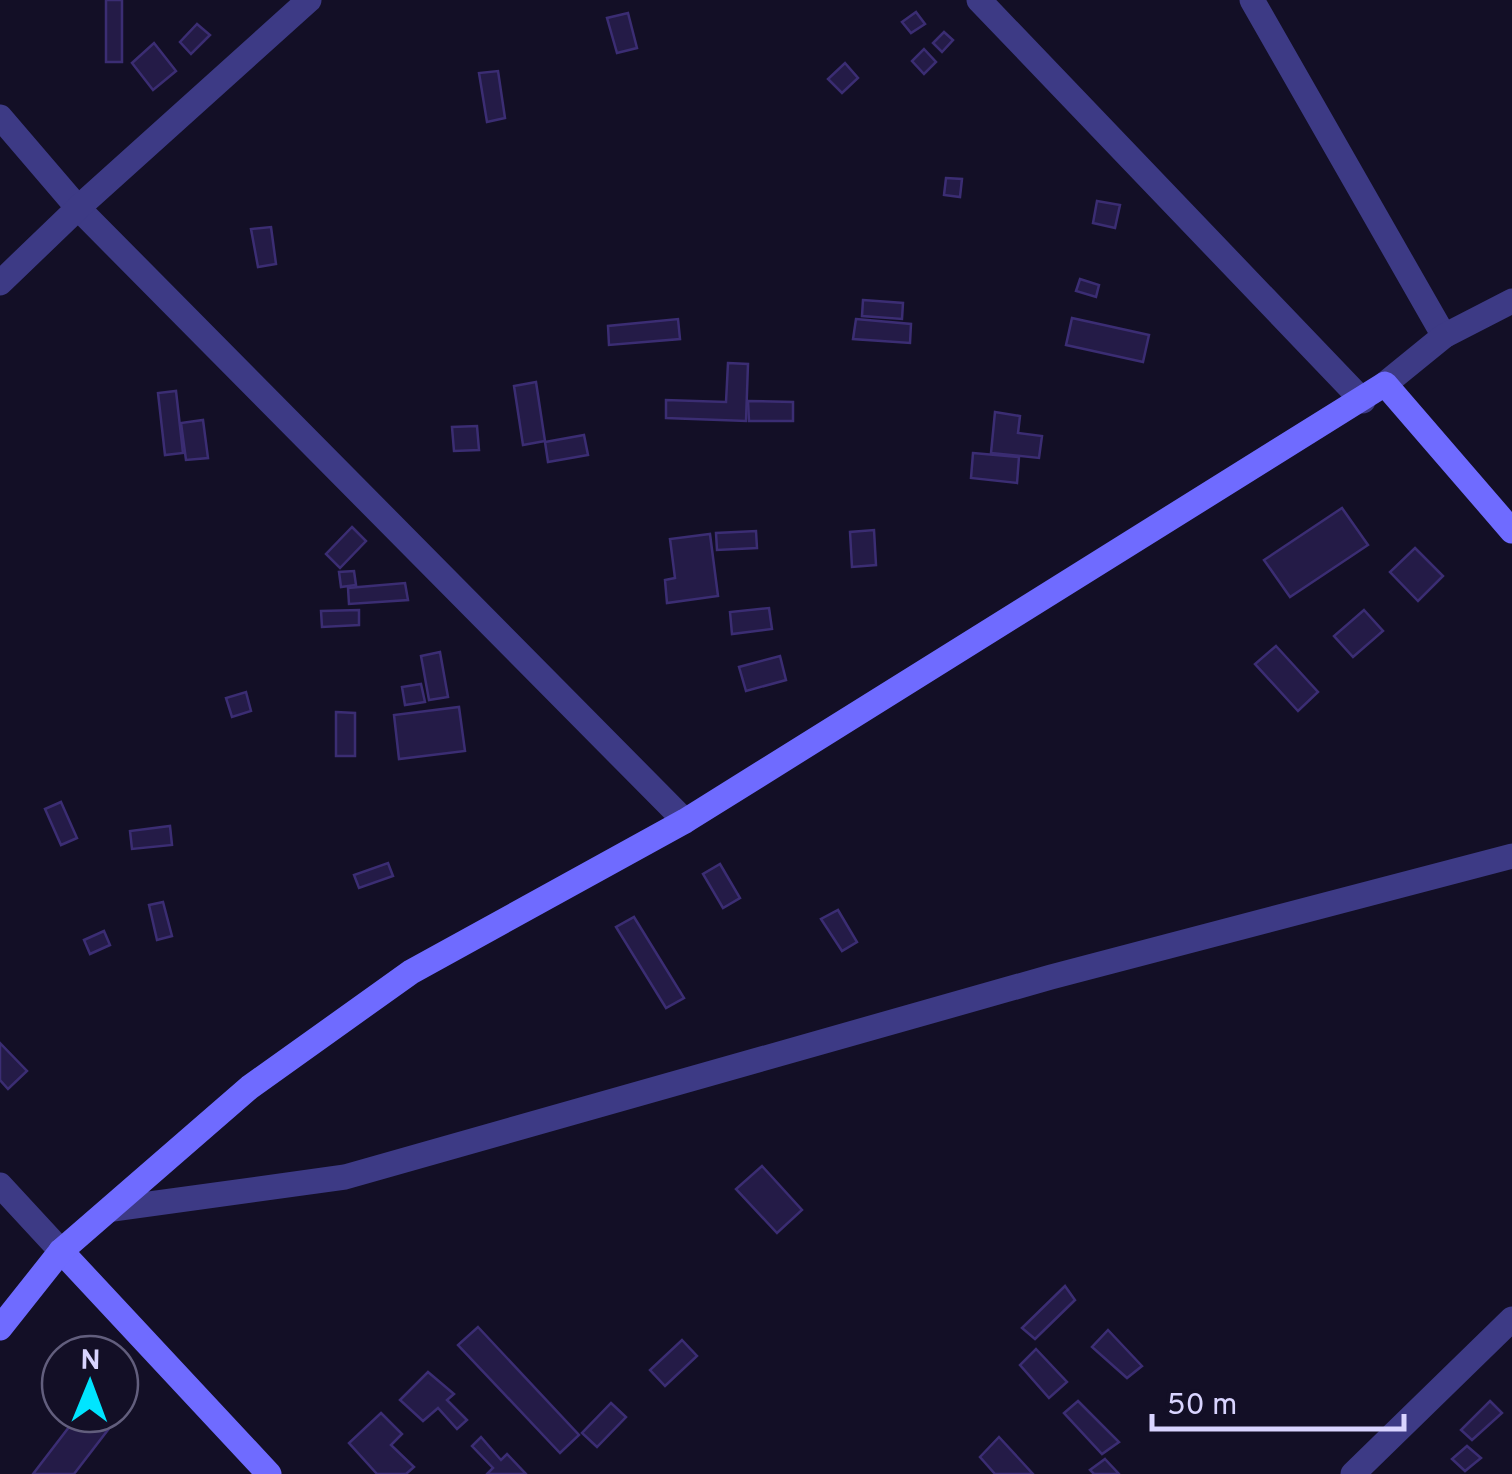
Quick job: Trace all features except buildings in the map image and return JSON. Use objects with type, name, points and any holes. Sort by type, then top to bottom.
[{"type":"street","points":[[0,283],[309,0]]},
{"type":"street","points":[[979,0],[1364,400]]},
{"type":"street","points":[[1252,0],[1444,336]]},
{"type":"street","points":[[0,117],[78,208],[685,821]]},
{"type":"street","points":[[0,1328],[61,1251],[250,1087],[411,972],[685,821],[1364,400],[1444,336],[1512,301]]},
{"type":"street","points":[[1385,384],[1512,532]]},
{"type":"street","points":[[113,1209],[345,1177],[1050,977],[1512,856]]},
{"type":"street","points":[[0,1185],[269,1474]]},
{"type":"street","points":[[1353,1474],[1512,1319]]}]
